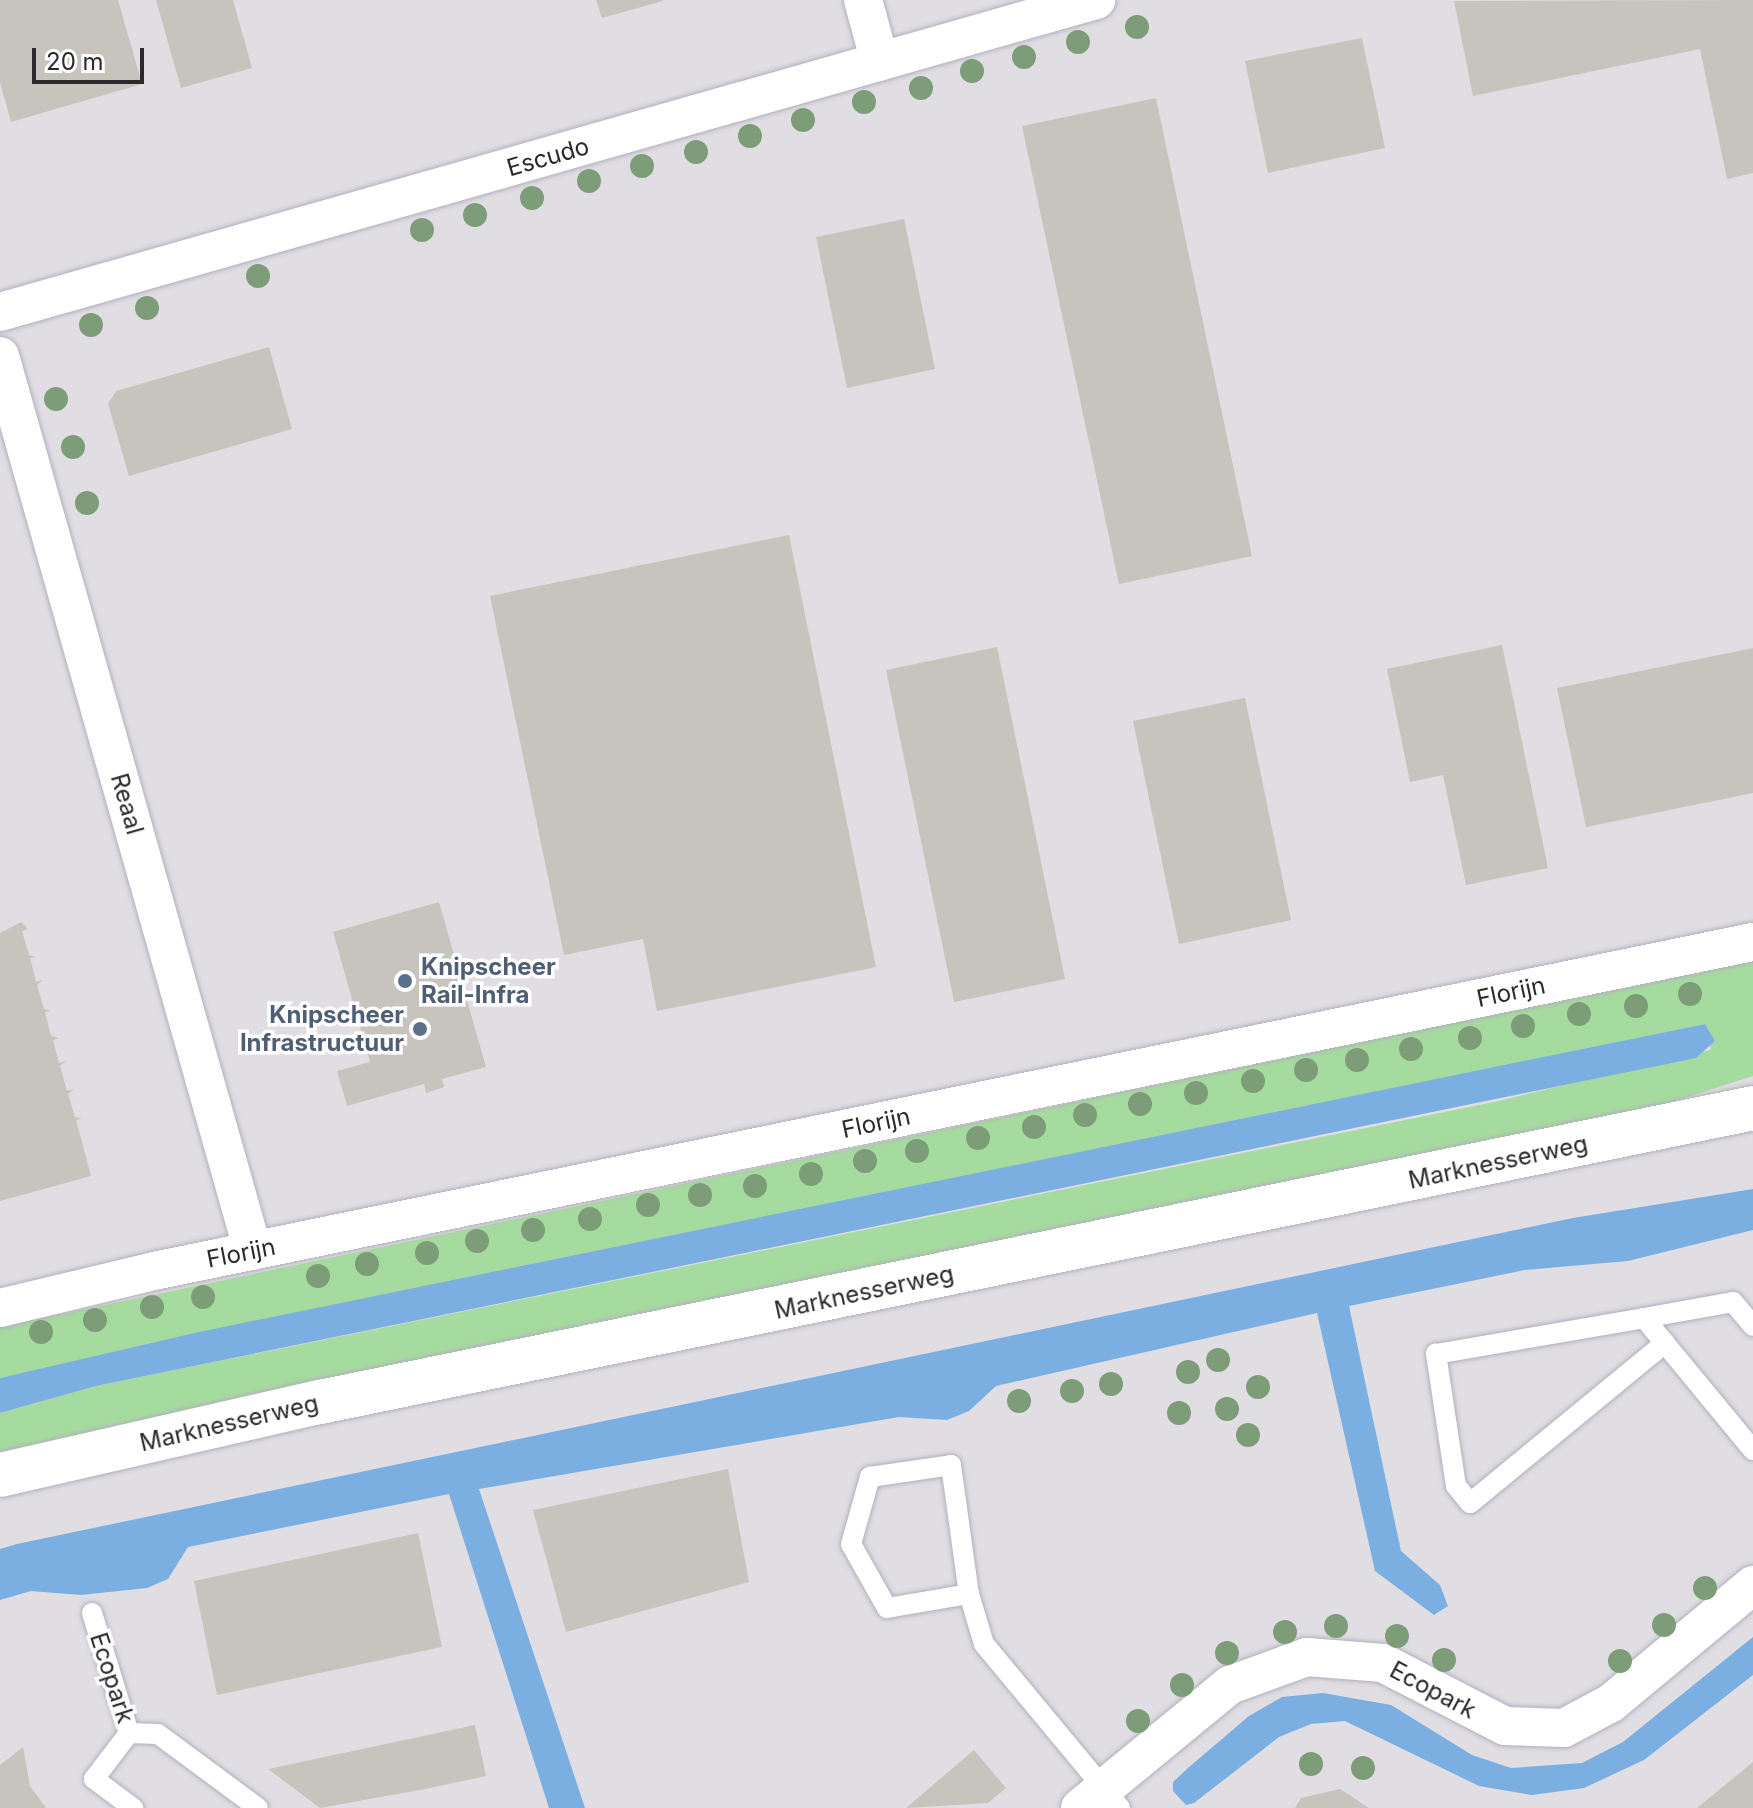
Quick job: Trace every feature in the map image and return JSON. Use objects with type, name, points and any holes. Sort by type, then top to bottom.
[{"type":"main road","name":"Marknesserweg","points":[[0,1475],[320,1402],[1747,1109]]},
{"type":"street","points":[[863,0],[880,62]]},
{"type":"street","name":"Escudo","points":[[0,312],[1096,0]]},
{"type":"street","name":"Reaal","points":[[0,356],[253,1251]]},
{"type":"street","name":"Florijn","points":[[0,1308],[253,1251],[1753,942]]},
{"type":"street","name":"Ecopark","points":[[1101,1802],[1230,1685],[1307,1657],[1383,1663],[1505,1726],[1564,1728],[1611,1703],[1753,1585]]},
{"type":"lane","points":[[1665,1343],[1470,1503],[1456,1486],[1436,1354],[1733,1302],[1753,1326]]},
{"type":"lane","points":[[1644,1318],[1753,1449]]},
{"type":"lane","name":"Ecopark","points":[[969,1594],[887,1608],[851,1544],[870,1477],[951,1465],[969,1594],[984,1644],[1101,1802]]},
{"type":"lane","name":"Ecopark","points":[[92,1613],[129,1733],[158,1734],[258,1808]]},
{"type":"lane","points":[[129,1733],[94,1779],[133,1808]]},
{"type":"shaded area","points":[[0,0],[1753,0],[1753,1808],[0,1808]]},
{"type":"green space","points":[[1753,960],[1753,1076],[1663,1105],[0,1455],[0,1413],[96,1386],[1494,1102],[1711,1050],[1705,1024],[0,1378],[0,1327]]},
{"type":"water","points":[[1705,1024],[1715,1041],[1696,1058],[96,1386],[0,1413],[0,1378],[199,1332]]},
{"type":"water","points":[[1753,1189],[1753,1230],[1628,1261],[1525,1270],[1349,1306],[1401,1551],[1440,1585],[1448,1606],[1434,1615],[1375,1571],[1317,1313],[996,1386],[969,1411],[947,1420],[899,1417],[479,1489],[585,1808],[549,1808],[449,1494],[188,1547],[168,1579],[147,1588],[81,1595],[31,1591],[0,1600],[0,1549],[17,1544],[1573,1218]]},
{"type":"water","points":[[1753,1637],[1753,1675],[1644,1760],[1584,1788],[1532,1795],[1479,1786],[1345,1721],[1311,1724],[1279,1737],[1194,1803],[1186,1805],[1173,1791],[1173,1782],[1249,1716],[1282,1697],[1323,1693],[1391,1705],[1472,1755],[1511,1768],[1582,1763],[1623,1742]]},
{"type":"building","points":[[0,0],[118,0],[142,84],[11,122],[0,82]]},
{"type":"building","points":[[156,0],[233,0],[252,68],[181,88]]},
{"type":"building","points":[[596,0],[663,0],[663,1],[602,18]]},
{"type":"building","points":[[1753,0],[1753,173],[1727,179],[1700,49],[1473,96],[1454,1]]},
{"type":"building","points":[[1362,38],[1385,148],[1268,173],[1245,61]]},
{"type":"building","points":[[1156,98],[1252,556],[1119,584],[1022,126]]},
{"type":"building","points":[[904,219],[935,369],[847,388],[816,237]]},
{"type":"building","points":[[269,347],[292,429],[129,476],[108,404],[116,391]]},
{"type":"building","points":[[789,535],[876,967],[657,1011],[643,939],[564,955],[490,596]]},
{"type":"building","points":[[1502,645],[1548,868],[1466,885],[1443,775],[1410,782],[1387,669]]},
{"type":"building","points":[[997,647],[1065,979],[954,1002],[886,670]]},
{"type":"building","points":[[1753,648],[1753,793],[1586,827],[1557,688]]},
{"type":"building","points":[[1245,698],[1291,920],[1179,944],[1133,721]]},
{"type":"building","points":[[439,902],[486,1067],[442,1079],[444,1087],[426,1093],[424,1084],[347,1106],[337,1071],[370,1062],[333,932]]},
{"type":"building","points":[[21,922],[28,929],[22,931],[29,955],[36,957],[30,958],[36,982],[43,980],[37,985],[44,1009],[51,1011],[45,1012],[51,1036],[59,1038],[53,1040],[59,1063],[66,1061],[60,1066],[67,1091],[74,1089],[68,1094],[75,1117],[82,1119],[76,1120],[91,1176],[0,1201],[0,933]]},
{"type":"building","points":[[728,1469],[749,1582],[566,1632],[533,1510]]},
{"type":"building","points":[[418,1533],[442,1647],[217,1695],[194,1581]]},
{"type":"building","points":[[475,1725],[486,1776],[425,1789],[320,1808],[268,1769]]},
{"type":"building","points":[[23,1747],[30,1786],[46,1808],[0,1808],[0,1765]]},
{"type":"building","points":[[974,1750],[1006,1788],[988,1803],[906,1808]]},
{"type":"building","points":[[1753,1762],[1753,1808],[1697,1808]]},
{"type":"building","points":[[1340,1789],[1369,1808],[1295,1808],[1301,1798]]},
{"type":"place","name":"Knipscheer Rail-Infra","points":[[405,981]]},
{"type":"place","name":"Knipscheer Infrastructuur","points":[[420,1029]]}]
